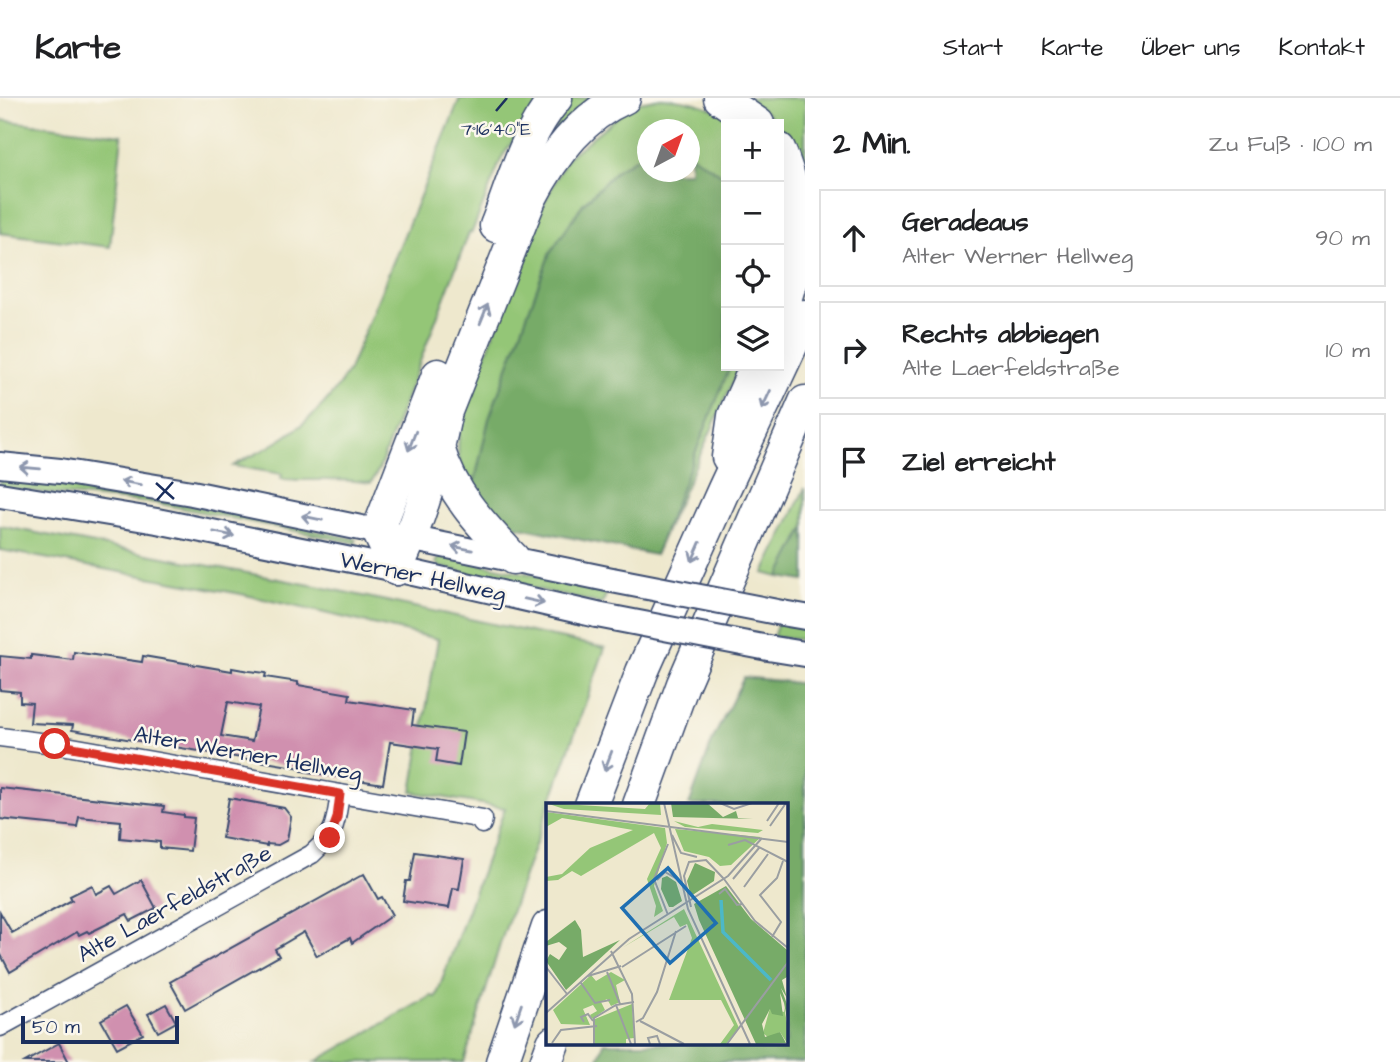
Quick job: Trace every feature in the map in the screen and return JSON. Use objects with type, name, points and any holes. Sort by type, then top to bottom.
[{"type":"highway","points":[[396,569],[379,531],[528,141],[544,111],[556,98]]},
{"type":"highway","points":[[396,569],[411,538],[438,448],[446,411],[530,199],[545,169],[577,130],[594,115],[624,98]]},
{"type":"highway","points":[[720,98],[751,119]]},
{"type":"highway","points":[[782,308],[797,254],[793,193],[784,161]]},
{"type":"highway","points":[[592,803],[642,672],[805,316]]},
{"type":"highway","points":[[724,489],[734,416],[754,371]]},
{"type":"highway","points":[[640,803],[683,684],[805,402]]},
{"type":"highway","points":[[683,684],[722,638],[805,446]]},
{"type":"highway","points":[[438,448],[446,473],[463,503],[513,558]]},
{"type":"highway","points":[[502,1062],[546,933]]},
{"type":"highway","points":[[546,1062],[553,1044]]},
{"type":"main road","name":"Werner Hellweg","points":[[0,466],[60,471],[192,493],[794,615]]},
{"type":"main road","name":"Werner Hellweg","points":[[0,495],[157,521],[396,569],[597,615],[805,654]]},
{"type":"street","name":"Alter Werner Hellweg","points":[[0,737],[55,744],[483,819],[482,824]]},
{"type":"street","name":"Alte Laerfeldstraße","points":[[0,1027],[312,854],[330,838],[337,818],[340,794]]},
{"type":"green space","points":[[460,98],[543,98],[502,157],[472,232],[469,233],[379,469],[371,483],[281,479],[282,474],[233,466],[284,438],[305,422],[325,403],[349,370]]},
{"type":"green space","points":[[572,98],[593,98],[569,117],[545,147]]},
{"type":"green space","points":[[661,98],[684,101],[703,105],[732,119],[721,119],[721,175],[700,161],[700,119],[637,119],[637,158],[618,169],[583,204],[550,253],[489,419],[473,489],[463,471],[459,456],[461,420],[542,207],[567,158],[634,103]]},
{"type":"green space","points":[[746,98],[805,98],[805,180],[794,150],[784,136],[784,119],[772,119]]},
{"type":"green space","points":[[0,120],[122,135],[110,247],[0,233]]},
{"type":"green space","points":[[637,158],[637,182],[700,182],[700,161],[721,175],[721,371],[728,371],[655,555],[515,526],[493,513],[473,489],[489,419],[550,253],[583,204],[618,169]]},
{"type":"green space","points":[[728,371],[738,371],[655,555]]},
{"type":"green space","points":[[0,472],[157,498],[356,539],[356,543],[156,503],[0,487]]},
{"type":"green space","points":[[805,488],[805,527],[779,577],[764,573]]},
{"type":"green space","points":[[0,526],[321,587],[605,648],[550,803],[546,803],[546,814],[501,941],[464,1062],[315,1062],[431,996],[436,997],[505,808],[412,792],[438,639],[241,594],[0,550]]},
{"type":"green space","points":[[805,527],[805,581],[779,577]]},
{"type":"green space","points":[[441,556],[608,590],[602,604],[440,567],[436,562]]},
{"type":"green space","points":[[778,623],[805,628],[805,640],[773,637]]},
{"type":"green space","points":[[744,677],[805,684],[805,1062],[597,1062],[604,1044],[788,1044],[788,803],[690,803],[713,739]]},
{"type":"building","points":[[74,652],[142,662],[143,656],[232,671],[232,668],[266,673],[265,677],[350,694],[349,700],[414,710],[412,725],[464,732],[459,766],[436,762],[438,749],[390,742],[383,784],[302,771],[302,768],[72,730],[73,725],[30,723],[32,703],[20,702],[20,692],[0,690],[0,656],[31,659],[31,655],[73,660]],"holes":[[[228,702],[259,707],[252,741],[221,736]]]},
{"type":"building","points":[[0,788],[164,806],[163,812],[194,818],[190,851],[160,848],[160,842],[120,838],[121,821],[79,817],[77,827],[0,819]]},
{"type":"building","points":[[229,798],[284,808],[291,817],[287,840],[278,845],[267,846],[222,838]]},
{"type":"building","points":[[415,852],[464,859],[459,889],[453,888],[449,908],[403,901]]},
{"type":"building","points":[[364,874],[378,899],[382,897],[392,915],[352,943],[350,938],[317,956],[304,932],[275,949],[279,956],[185,1009],[170,982]]},
{"type":"building","points":[[141,880],[156,908],[131,921],[127,914],[89,933],[87,931],[79,935],[77,932],[10,972],[0,953],[0,912],[12,933],[72,900],[70,896],[92,885],[96,894],[111,886],[116,894]]},
{"type":"building","points":[[166,1004],[176,1022],[158,1032],[148,1014]]},
{"type":"building","points":[[126,1006],[143,1034],[117,1048],[101,1020]]},
{"type":"building","points":[[59,1043],[69,1062],[25,1062]]},
{"type":"route","points":[[55,744],[340,794],[337,818],[330,838]]}]
